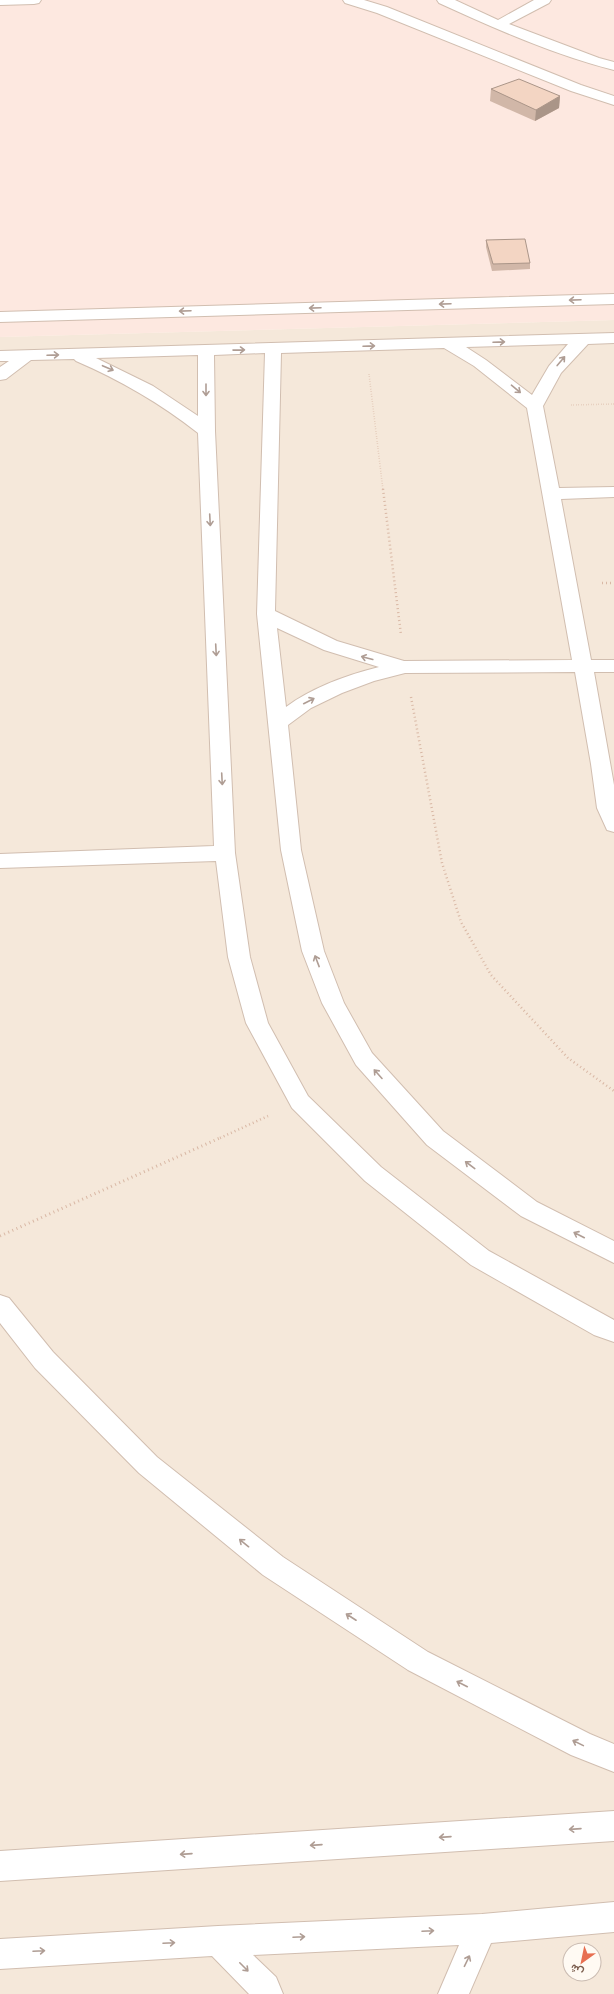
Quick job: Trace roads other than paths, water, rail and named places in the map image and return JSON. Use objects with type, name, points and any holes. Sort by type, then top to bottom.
[{"type":"street","points":[[0,1],[34,0]]},
{"type":"street","points":[[350,0],[382,10],[576,88],[614,100]]},
{"type":"street","points":[[444,0],[498,25],[594,61],[614,66]]},
{"type":"street","points":[[498,25],[544,0]]},
{"type":"street","points":[[0,317],[614,298]]},
{"type":"street","points":[[0,356],[614,338]]},
{"type":"street","points":[[583,339],[562,359],[545,382],[535,406],[583,667],[607,808],[614,825]]},
{"type":"street","points":[[449,344],[480,363],[535,406]]},
{"type":"street","points":[[273,349],[266,614],[276,723],[291,850],[313,951],[333,1003],[364,1059],[435,1138],[529,1209],[614,1253]]},
{"type":"street","points":[[206,351],[206,431],[225,853],[239,957],[257,1023],[300,1102],[374,1174],[480,1258],[603,1327],[614,1331]]},
{"type":"street","points":[[71,355],[109,369],[145,387],[178,408],[206,431]]},
{"type":"street","points":[[0,375],[26,356]]},
{"type":"street","points":[[551,494],[614,492]]},
{"type":"street","points":[[266,614],[296,631],[329,646],[366,658],[405,667],[614,666]]},
{"type":"street","points":[[276,723],[304,703],[335,688],[369,676],[405,667]]},
{"type":"street","points":[[0,861],[225,853]]},
{"type":"street","points":[[0,1305],[44,1360],[148,1465],[273,1566],[418,1661],[581,1745],[614,1758]]},
{"type":"street","points":[[0,1866],[614,1826]]},
{"type":"street","points":[[0,1954],[218,1940],[482,1929],[614,1917]]},
{"type":"street","points":[[453,1994],[482,1929]]},
{"type":"street","points":[[218,1940],[265,1988],[268,1994]]}]
